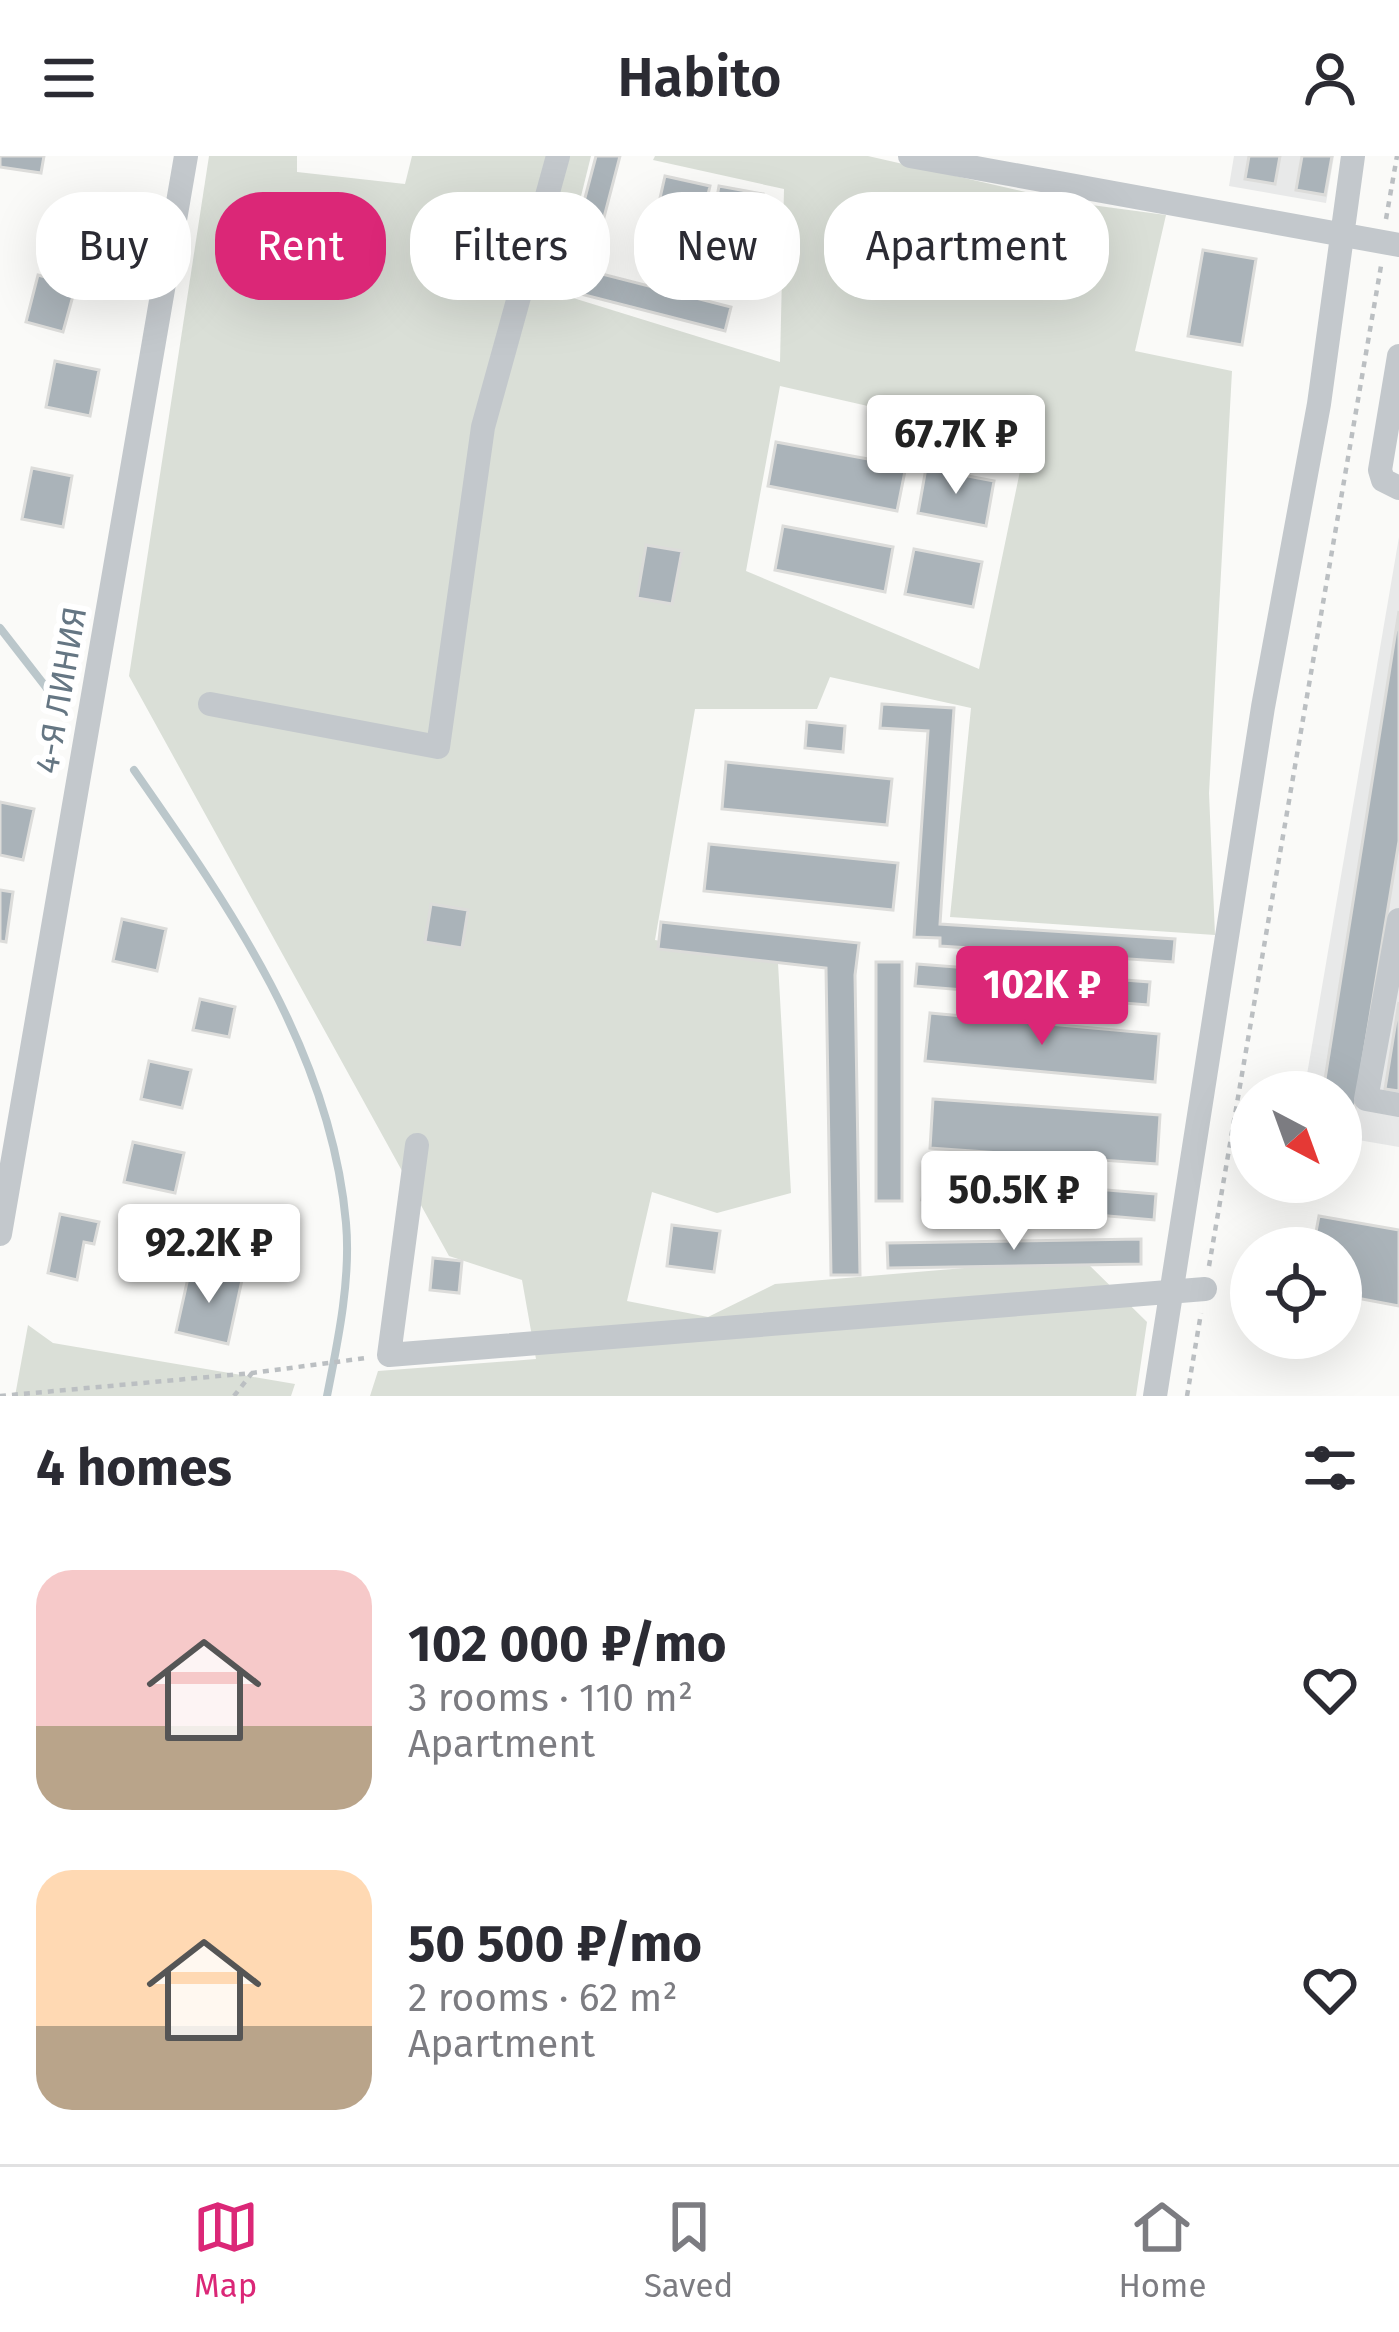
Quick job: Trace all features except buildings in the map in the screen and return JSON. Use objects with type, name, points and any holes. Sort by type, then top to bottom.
[{"type":"street","name":"4-Я ЛИНИЯ","points":[[0,1234],[186,156]]},
{"type":"street","points":[[210,704],[438,747],[482,427],[557,156]]},
{"type":"street","points":[[910,156],[1388,249]]},
{"type":"street","points":[[1155,1396],[1228,914],[1319,404],[1352,156]]},
{"type":"street","points":[[1399,356],[1380,470],[1383,480],[1399,488]]},
{"type":"street","points":[[1399,920],[1366,1099],[1399,1105]]},
{"type":"street","points":[[418,1145],[389,1355],[1205,1289]]},
{"type":"path","points":[[1187,1396],[1388,249],[1397,156]]},
{"type":"path","points":[[0,1396],[389,1355]]},
{"type":"path","points":[[234,1396],[252,1373]]},
{"type":"shaded area","points":[[209,156],[297,156],[297,172],[405,184],[412,156],[591,156],[582,192],[410,192],[410,300],[580,300],[780,362],[781,300],[800,300],[800,192],[653,160],[655,156],[868,156],[1025,192],[824,192],[824,300],[1109,300],[1109,207],[1166,215],[1135,351],[1232,371],[1209,793],[1215,935],[950,917],[971,708],[830,677],[817,709],[695,709],[655,940],[778,963],[791,1193],[717,1213],[652,1192],[627,1301],[708,1317],[775,1284],[1082,1258],[1147,1322],[1136,1396],[370,1396],[378,1371],[536,1359],[522,1280],[449,1256],[129,676],[187,300],[191,300]],"holes":[[[780,386],[1026,442],[979,669],[746,571]]]},
{"type":"shaded area","points":[[1234,156],[1334,156],[1326,203],[1229,186]]},
{"type":"shaded area","points":[[1399,537],[1399,1147],[1362,1141],[1362,1071],[1308,1071]]},
{"type":"shaded area","points":[[28,1325],[53,1343],[295,1384],[291,1396],[15,1396]]},
{"type":"waterway","points":[[0,628],[56,700]]},
{"type":"waterway","points":[[134,770],[239,928],[270,983],[320,1099],[336,1160],[347,1244],[342,1310],[327,1396]]}]
